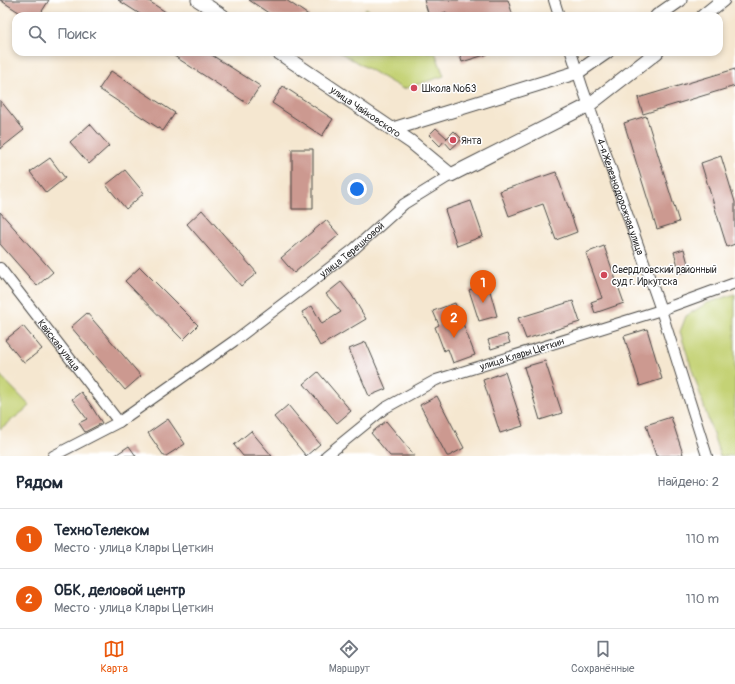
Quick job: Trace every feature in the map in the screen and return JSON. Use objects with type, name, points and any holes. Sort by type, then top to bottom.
[{"type":"street","points":[[198,0],[217,12]]},
{"type":"street","points":[[554,0],[558,12]]},
{"type":"street","points":[[663,12],[680,0]]},
{"type":"street","points":[[707,12],[717,2]]},
{"type":"street","name":"улица Чайковского","points":[[284,56],[393,129],[451,175]]},
{"type":"street","name":"4-я Железнодорожная улица","points":[[572,56],[660,310],[707,456]]},
{"type":"street","points":[[393,129],[578,72],[601,56]]},
{"type":"street","name":"улица Терешковой","points":[[52,456],[119,422],[234,341],[354,249],[404,204],[451,175],[589,105],[652,56]]},
{"type":"street","name":"Кайская улица","points":[[0,268],[119,422]]},
{"type":"street","name":"улица Клары Цеткин","points":[[326,456],[384,408],[436,380],[660,310],[735,283]]},
{"type":"green space","points":[[366,8],[372,12],[362,12]]},
{"type":"green space","points":[[346,56],[436,56],[444,76],[403,89]]},
{"type":"green space","points":[[735,294],[735,456],[720,456],[680,332],[686,316],[707,303]]},
{"type":"green space","points":[[0,375],[30,406],[0,429]]},
{"type":"building","points":[[0,0],[49,0],[42,12],[19,12]]},
{"type":"building","points":[[118,0],[147,0],[166,12],[137,12]]},
{"type":"building","points":[[249,0],[286,0],[304,12],[267,12]]},
{"type":"building","points":[[424,0],[508,0],[512,12],[446,12],[428,12]]},
{"type":"building","points":[[174,56],[213,56],[260,86],[248,104]]},
{"type":"building","points":[[460,56],[482,56],[462,62]]},
{"type":"building","points":[[735,69],[735,86],[643,114],[638,98]]},
{"type":"building","points":[[111,71],[175,113],[163,131],[99,89]]},
{"type":"building","points":[[283,86],[333,119],[322,136],[272,103]]},
{"type":"building","points":[[0,100],[24,130],[0,149]]},
{"type":"building","points":[[646,116],[679,222],[657,229],[624,123]]},
{"type":"building","points":[[90,124],[109,146],[89,164],[70,142]]},
{"type":"building","points":[[436,128],[447,138],[454,131],[462,139],[451,149],[444,141],[440,146],[429,135]]},
{"type":"building","points":[[292,149],[313,149],[313,209],[292,209]]},
{"type":"building","points":[[721,156],[735,202],[735,244],[727,247],[701,163]]},
{"type":"building","points":[[50,158],[65,178],[46,193],[30,172]]},
{"type":"building","points":[[125,170],[144,193],[126,209],[106,185]]},
{"type":"building","points":[[556,172],[577,232],[556,240],[543,204],[509,216],[500,191]]},
{"type":"building","points":[[471,201],[483,236],[457,246],[445,210]]},
{"type":"building","points":[[202,210],[257,273],[241,286],[187,224]]},
{"type":"building","points":[[0,212],[53,272],[37,286],[0,244]]},
{"type":"building","points":[[326,220],[339,235],[294,273],[281,258]]},
{"type":"building","name":"Свердловский районный суд г. Иркутска","points":[[604,246],[624,303],[595,313],[591,302],[602,298],[586,253]]},
{"type":"building","points":[[684,249],[690,271],[680,273],[674,252]]},
{"type":"building","points":[[140,267],[198,325],[183,340],[125,281]]},
{"type":"building","points":[[341,282],[351,294],[366,319],[320,346],[302,312],[312,306],[322,324],[341,312],[326,294]]},
{"type":"building","points":[[488,284],[497,316],[479,321],[469,290]]},
{"type":"building","points":[[573,301],[580,322],[526,339],[518,318]]},
{"type":"building","points":[[455,303],[475,355],[453,363],[448,349],[444,351],[435,327],[439,325],[433,311]]},
{"type":"building","points":[[87,313],[141,376],[125,390],[71,327]]},
{"type":"building","points":[[23,326],[42,349],[24,363],[5,340]]},
{"type":"building","points":[[647,329],[662,379],[640,386],[624,336]]},
{"type":"building","points":[[507,334],[510,343],[491,349],[488,340]]},
{"type":"building","points":[[366,342],[386,389],[369,396],[349,349]]},
{"type":"building","points":[[545,361],[562,413],[540,420],[524,367]]},
{"type":"building","points":[[318,372],[351,411],[337,423],[304,384]]},
{"type":"building","points":[[505,372],[523,426],[500,433],[483,380]]},
{"type":"building","points":[[81,392],[102,423],[85,432],[79,423],[87,419],[72,399]]},
{"type":"building","points":[[437,396],[464,448],[449,456],[447,456],[420,405]]},
{"type":"building","points":[[288,405],[320,444],[306,456],[274,417]]},
{"type":"building","points":[[671,417],[683,454],[678,456],[656,456],[646,425]]},
{"type":"building","points":[[168,419],[185,444],[164,456],[148,433]]},
{"type":"building","points":[[386,421],[415,456],[390,456],[371,433]]},
{"type":"building","points":[[251,431],[272,456],[243,456],[234,445]]},
{"type":"building","points":[[129,446],[136,456],[114,456]]},
{"type":"place","name":"Школа №63","points":[[414,88]]},
{"type":"place","name":"Янта","points":[[453,140]]},
{"type":"place","name":"Свердловский районный суд г. Иркутска","points":[[604,275]]},
{"type":"place","name":"ТехноТелеком","points":[[483,303]]},
{"type":"place","name":"ОБК, деловой центр","points":[[454,338]]}]
